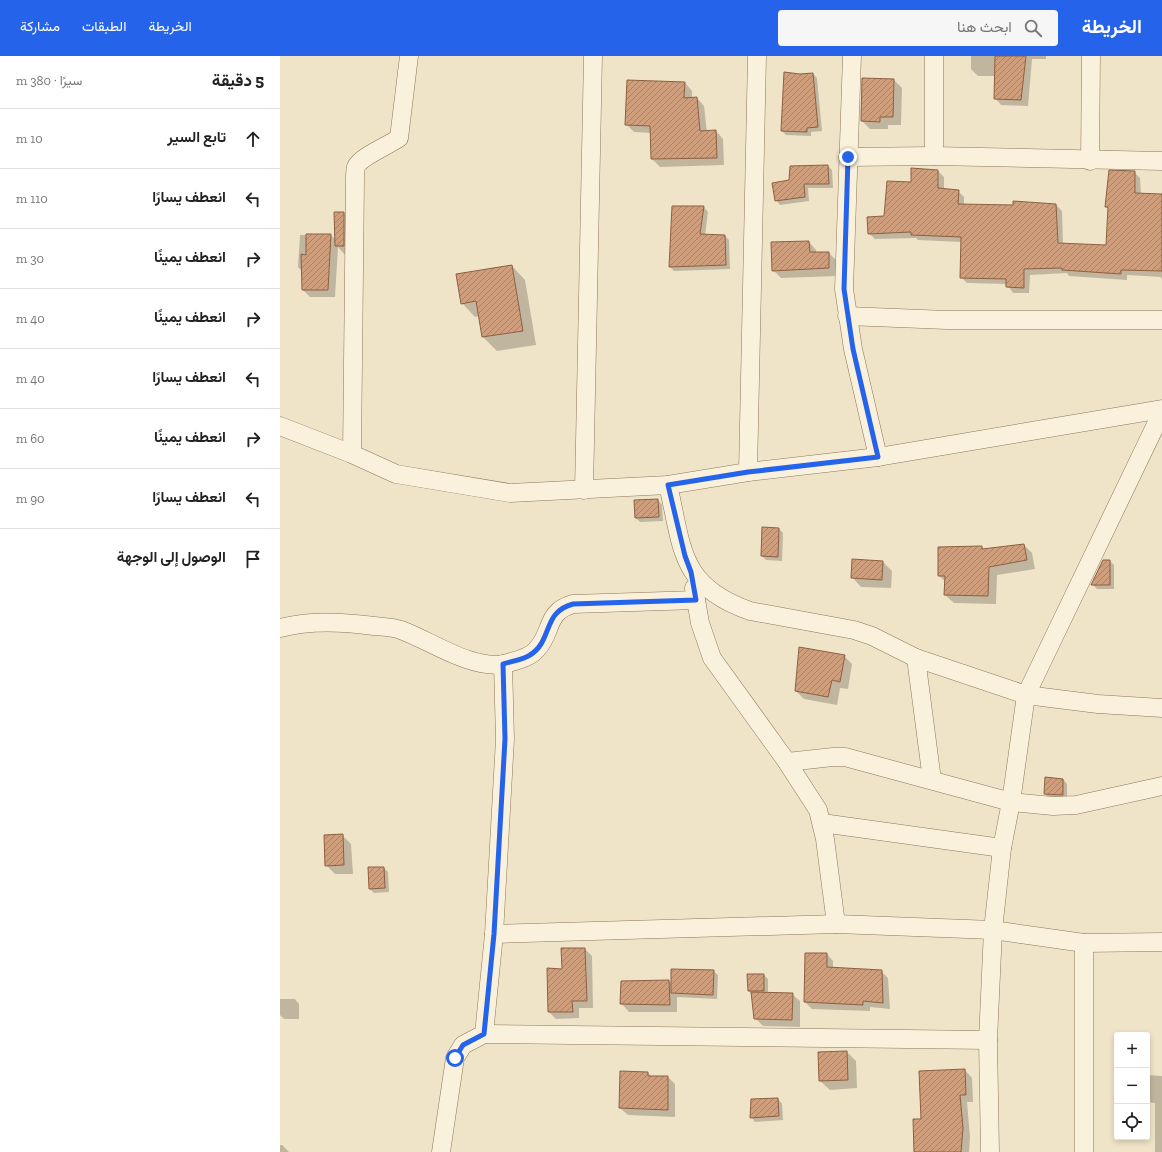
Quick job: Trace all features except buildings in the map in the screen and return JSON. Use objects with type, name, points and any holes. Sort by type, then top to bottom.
[{"type":"street","points":[[352,454],[355,180],[357,166],[366,156],[384,149],[399,138],[409,56]]},
{"type":"street","points":[[584,490],[592,56]]},
{"type":"street","points":[[748,472],[757,56]]},
{"type":"street","points":[[852,56],[844,289],[847,316],[878,457]]},
{"type":"street","points":[[934,56],[934,156]]},
{"type":"street","points":[[1090,161],[1091,56]]},
{"type":"street","points":[[848,157],[934,156],[1090,161],[1162,161]]},
{"type":"street","points":[[847,316],[947,320],[1162,320]]},
{"type":"street","points":[[280,426],[352,454],[396,474],[510,493],[668,485],[748,472],[878,457],[1162,409]]},
{"type":"street","points":[[990,1152],[988,1040],[993,930],[1002,848],[1011,802],[1026,695],[1162,412]]},
{"type":"street","points":[[668,485],[685,556],[691,572],[700,623],[712,658],[787,762],[818,810],[822,823],[836,924]]},
{"type":"street","points":[[691,572],[705,588],[734,605],[750,611],[854,630],[872,636],[916,658],[1026,695],[1098,704],[1162,708]]},
{"type":"street","points":[[280,628],[305,623],[332,622],[388,627],[400,629],[464,658],[487,664],[503,664],[530,656],[538,649],[544,640],[552,618],[565,606],[573,604],[696,600]]},
{"type":"street","points":[[916,658],[932,780]]},
{"type":"street","points":[[484,1034],[494,934],[505,739],[503,664]]},
{"type":"street","points":[[787,762],[845,757],[1011,802],[1066,806],[1162,786]]},
{"type":"street","points":[[822,823],[1002,848]]},
{"type":"street","points":[[494,934],[836,924],[993,930],[1084,942],[1162,942]]},
{"type":"street","points":[[1084,942],[1084,1152]]},
{"type":"street","points":[[441,1152],[455,1058],[463,1045],[484,1034],[988,1040]]},
{"type":"route","points":[[455,1058],[463,1045],[484,1034],[494,934],[505,739],[503,664],[530,656],[538,649],[544,640],[552,618],[565,606],[573,604],[696,600],[691,572],[685,556],[668,485],[748,472],[878,457],[853,349],[844,289],[848,157]]}]
